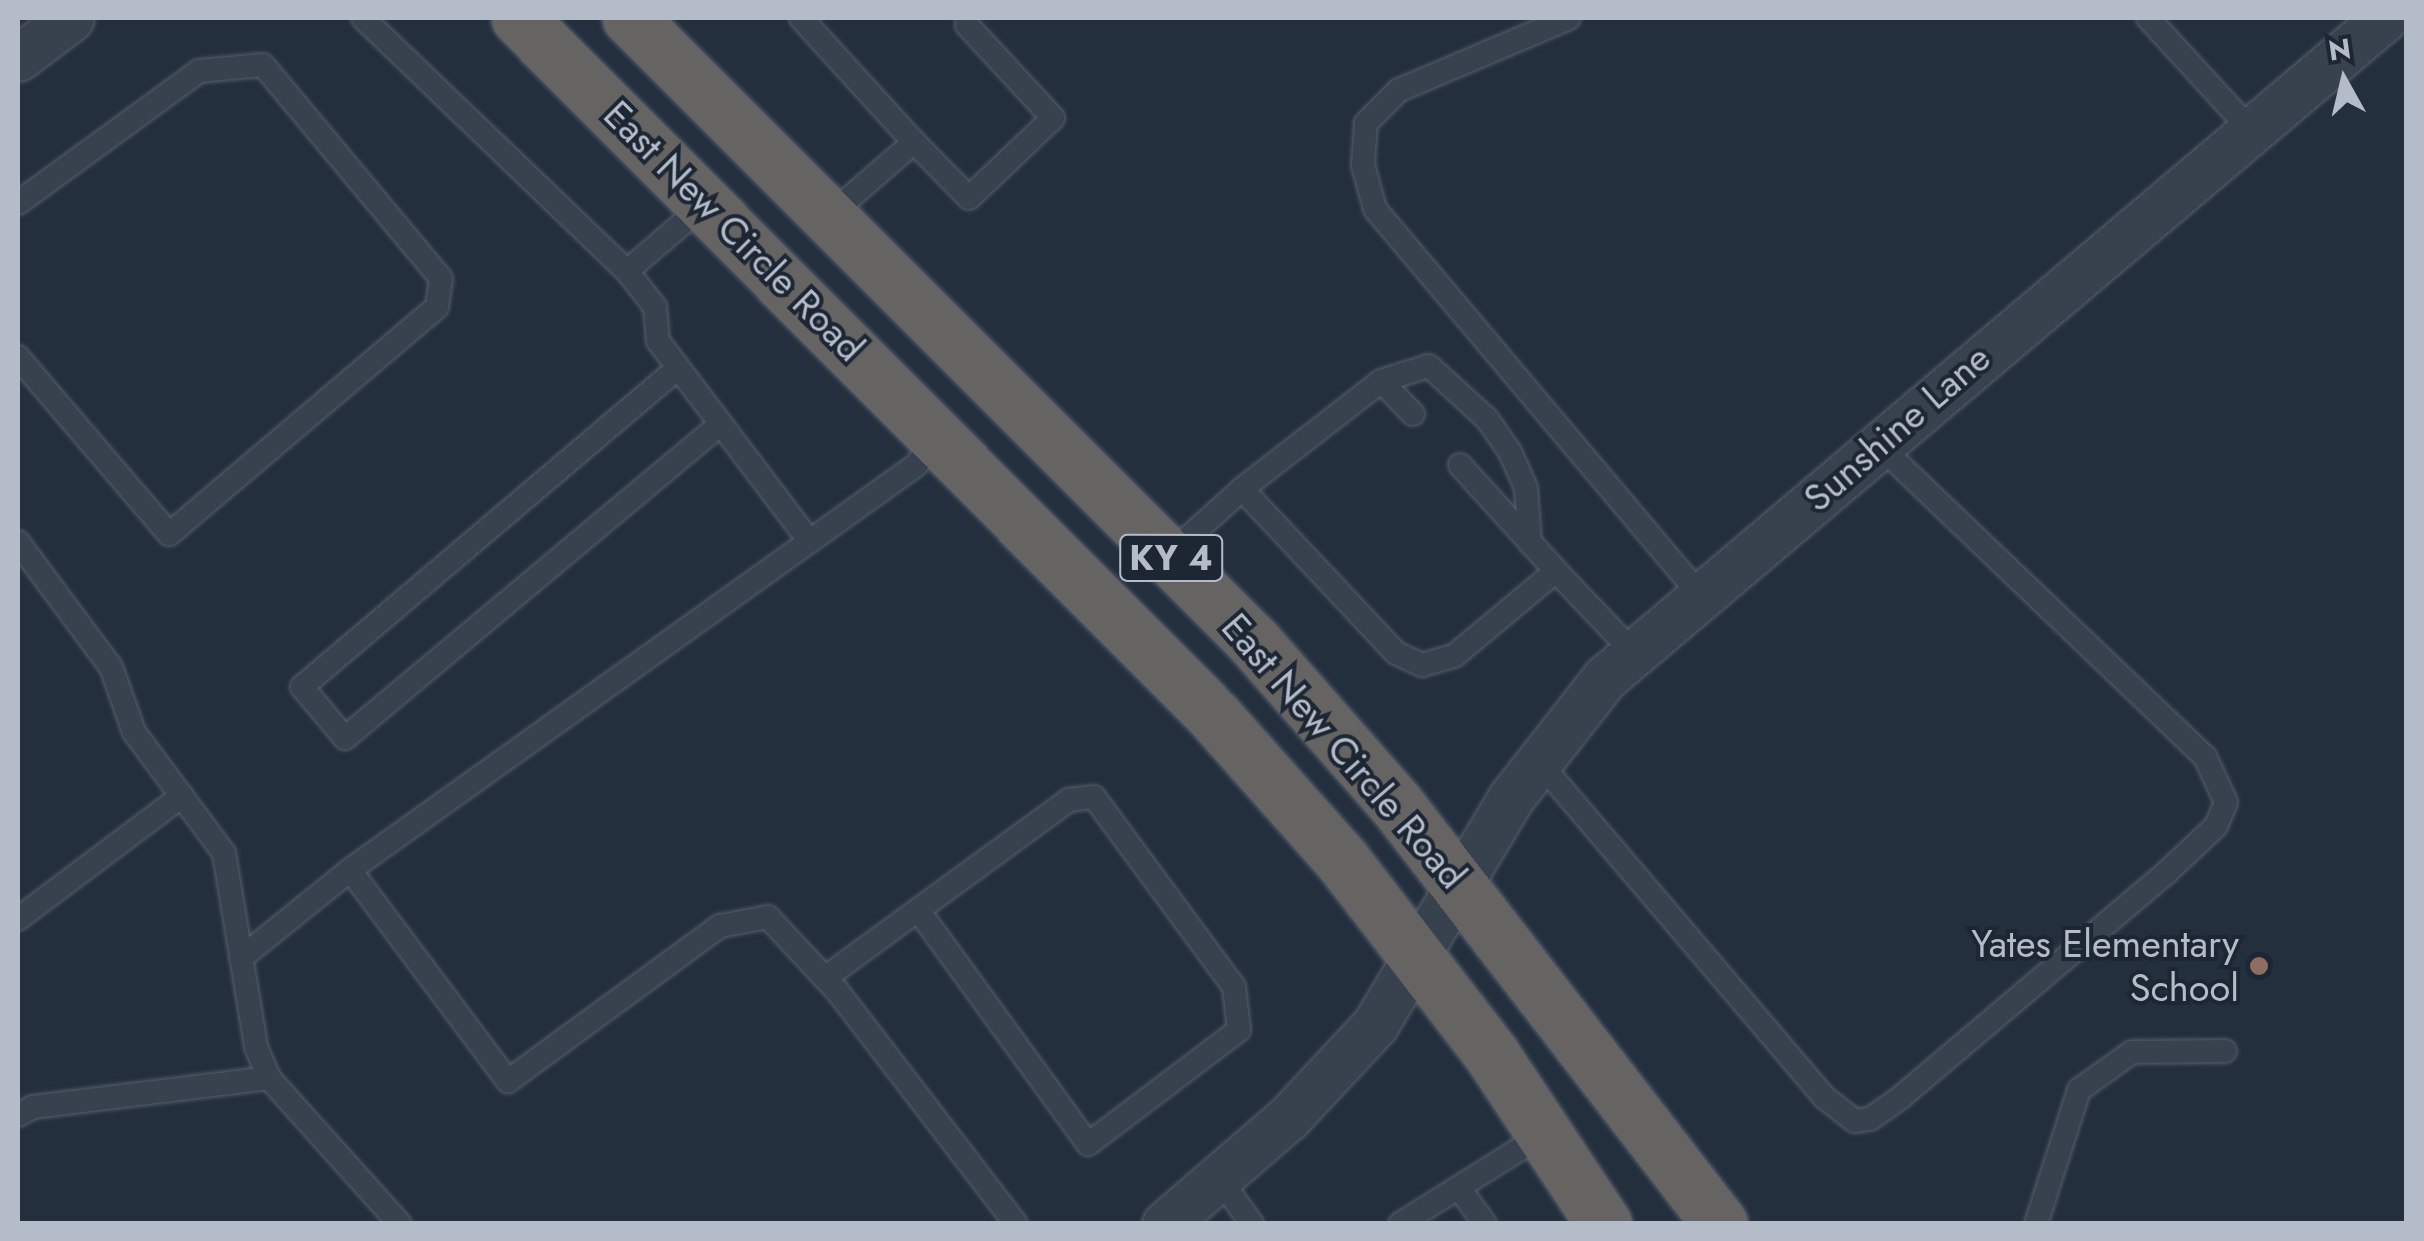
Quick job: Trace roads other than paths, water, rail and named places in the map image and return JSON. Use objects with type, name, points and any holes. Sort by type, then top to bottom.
[{"type":"highway","name":"East New Circle Road","points":[[518,18],[941,436],[1215,716],[1342,860],[1544,1134],[1604,1224]]},
{"type":"highway","name":"East New Circle Road","points":[[630,18],[1254,642],[1460,885],[1720,1224]]},
{"type":"street","points":[[18,58],[71,18]]},
{"type":"street","name":"Sunshine Lane","points":[[1165,1224],[1340,1066],[1415,958],[1539,762],[1605,678],[2248,127],[2386,18]]},
{"type":"lane","points":[[363,18],[627,270],[654,306],[658,341],[810,541]]},
{"type":"lane","points":[[801,18],[970,198],[1053,118],[967,25]]},
{"type":"lane","points":[[1569,18],[1398,90],[1366,123],[1363,165],[1375,209],[1701,596]]},
{"type":"lane","points":[[2148,18],[2248,127]]},
{"type":"lane","points":[[18,203],[199,71],[262,65],[441,279],[437,306],[169,534],[18,357]]},
{"type":"lane","points":[[830,215],[914,142]]},
{"type":"lane","points":[[627,270],[706,203]]},
{"type":"lane","points":[[1169,556],[1242,489],[1380,381],[1430,366],[1488,419],[1526,488],[1530,543]]},
{"type":"lane","points":[[678,368],[302,687],[344,738],[720,424]]},
{"type":"lane","points":[[1380,381],[1412,414]]},
{"type":"lane","points":[[241,958],[350,870],[914,466],[941,436]]},
{"type":"lane","points":[[1539,762],[1824,1097],[1855,1121],[1870,1119],[1901,1097],[2166,874],[2216,826],[2226,802],[2205,757],[1878,444]]},
{"type":"lane","points":[[1460,466],[1634,653]]},
{"type":"lane","points":[[1242,489],[1396,652],[1422,665],[1454,656],[1556,571]]},
{"type":"lane","points":[[18,542],[111,667],[134,732],[224,853],[256,1047],[269,1078],[400,1224]]},
{"type":"lane","points":[[18,919],[182,796]]},
{"type":"lane","points":[[824,978],[1069,800],[1094,797],[1234,986],[1239,1030],[1088,1144],[918,910]]},
{"type":"lane","points":[[350,870],[508,1081],[720,926],[768,917],[824,978],[1016,1224]]},
{"type":"lane","points":[[2036,1224],[2079,1090],[2132,1052],[2225,1051]]},
{"type":"lane","points":[[18,1115],[32,1108],[269,1078]]},
{"type":"lane","points":[[1400,1224],[1544,1134]]},
{"type":"lane","points":[[1219,1178],[1252,1224]]},
{"type":"lane","points":[[1459,1188],[1485,1224]]},
{"type":"place","name":"Yates Elementary School","points":[[2259,966]]}]
